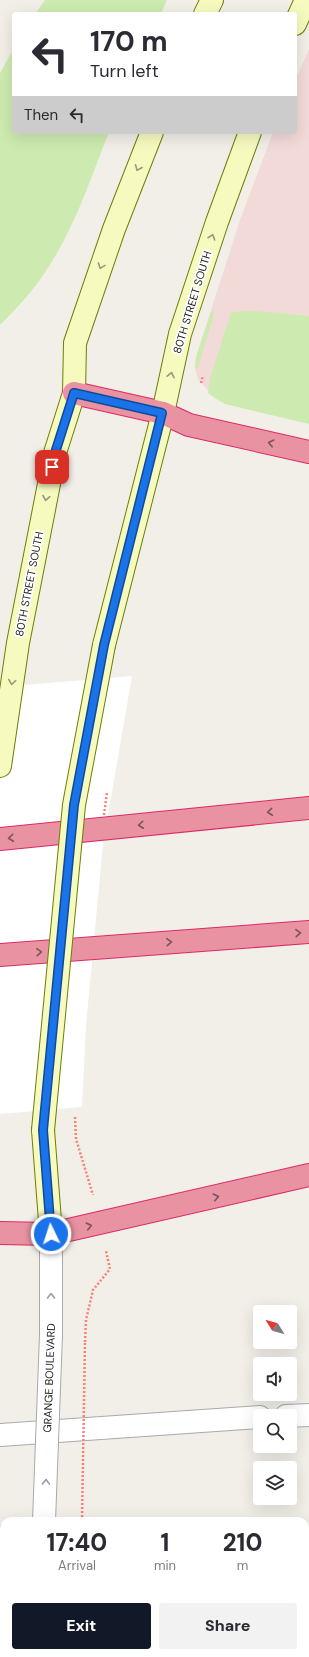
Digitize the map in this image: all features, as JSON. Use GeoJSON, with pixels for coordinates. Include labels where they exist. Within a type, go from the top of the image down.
{"type":"FeatureCollection","features":[{"type":"Feature","properties":{"kind":"highway"},"geometry":{"type":"LineString","coordinates":[[74,393],[162,413],[189,424],[309,452]]}},
{"type":"Feature","properties":{"kind":"highway"},"geometry":{"type":"LineString","coordinates":[[0,839],[309,808]]}},
{"type":"Feature","properties":{"kind":"highway"},"geometry":{"type":"LineString","coordinates":[[0,955],[309,932]]}},
{"type":"Feature","properties":{"kind":"highway"},"geometry":{"type":"LineString","coordinates":[[0,1233],[51,1234],[309,1175]]}},
{"type":"Feature","properties":{"kind":"main road"},"geometry":{"type":"LineString","coordinates":[[206,12],[212,0]]}},
{"type":"Feature","properties":{"kind":"main road"},"geometry":{"type":"LineString","coordinates":[[297,20],[306,0]]}},
{"type":"Feature","properties":{"kind":"main road","name":"80TH STREET SOUTH"},"geometry":{"type":"LineString","coordinates":[[0,766],[18,643],[55,453],[74,393],[75,343],[112,236],[151,134]]}},
{"type":"Feature","properties":{"kind":"main road","name":"80TH STREET SOUTH"},"geometry":{"type":"LineString","coordinates":[[51,1234],[43,1130],[74,805],[104,645],[162,413],[180,334],[249,134]]}},
{"type":"Feature","properties":{"kind":"street","name":"GRANGE BOULEVARD"},"geometry":{"type":"LineString","coordinates":[[44,1517],[51,1335],[51,1234]]}},
{"type":"Feature","properties":{"kind":"street"},"geometry":{"type":"LineString","coordinates":[[297,1416],[309,1415]]}},
{"type":"Feature","properties":{"kind":"street"},"geometry":{"type":"LineString","coordinates":[[0,1435],[253,1418]]}},
{"type":"Feature","properties":{"kind":"path"},"geometry":{"type":"LineString","coordinates":[[103,819],[108,788]]}},
{"type":"Feature","properties":{"kind":"path"},"geometry":{"type":"LineString","coordinates":[[82,1517],[85,1342]]}},
{"type":"Feature","properties":{"kind":"shaded area"},"geometry":{"type":"Polygon","coordinates":[[[309,49],[309,363],[215,398],[198,379],[195,368],[196,357],[240,220],[272,134],[297,134],[297,76],[309,49]]]}},
{"type":"Feature","properties":{"kind":"green space"},"geometry":{"type":"Polygon","coordinates":[[[45,0],[167,0],[162,12],[36,12],[45,0]]]}},
{"type":"Feature","properties":{"kind":"green space"},"geometry":{"type":"Polygon","coordinates":[[[12,52],[12,134],[108,134],[75,217],[59,250],[33,290],[0,325],[0,73],[12,52]]]}},
{"type":"Feature","properties":{"kind":"green space"},"geometry":{"type":"Polygon","coordinates":[[[215,311],[198,367],[195,368],[196,357],[211,312],[215,311]]]}},
{"type":"Feature","properties":{"kind":"green space"},"geometry":{"type":"Polygon","coordinates":[[[247,311],[309,316],[309,424],[225,404],[208,393],[210,379],[231,312],[247,311]]]}},
{"type":"Feature","properties":{"kind":"pier"},"geometry":{"type":"Polygon","coordinates":[[[132,676],[103,844],[86,1026],[82,1107],[0,1114],[0,687],[132,676]]]}},
{"type":"Feature","properties":{"kind":"route"},"geometry":{"type":"LineString","coordinates":[[51,1234],[43,1130],[74,805],[104,645],[162,413],[74,393],[52,467]]}}]}
